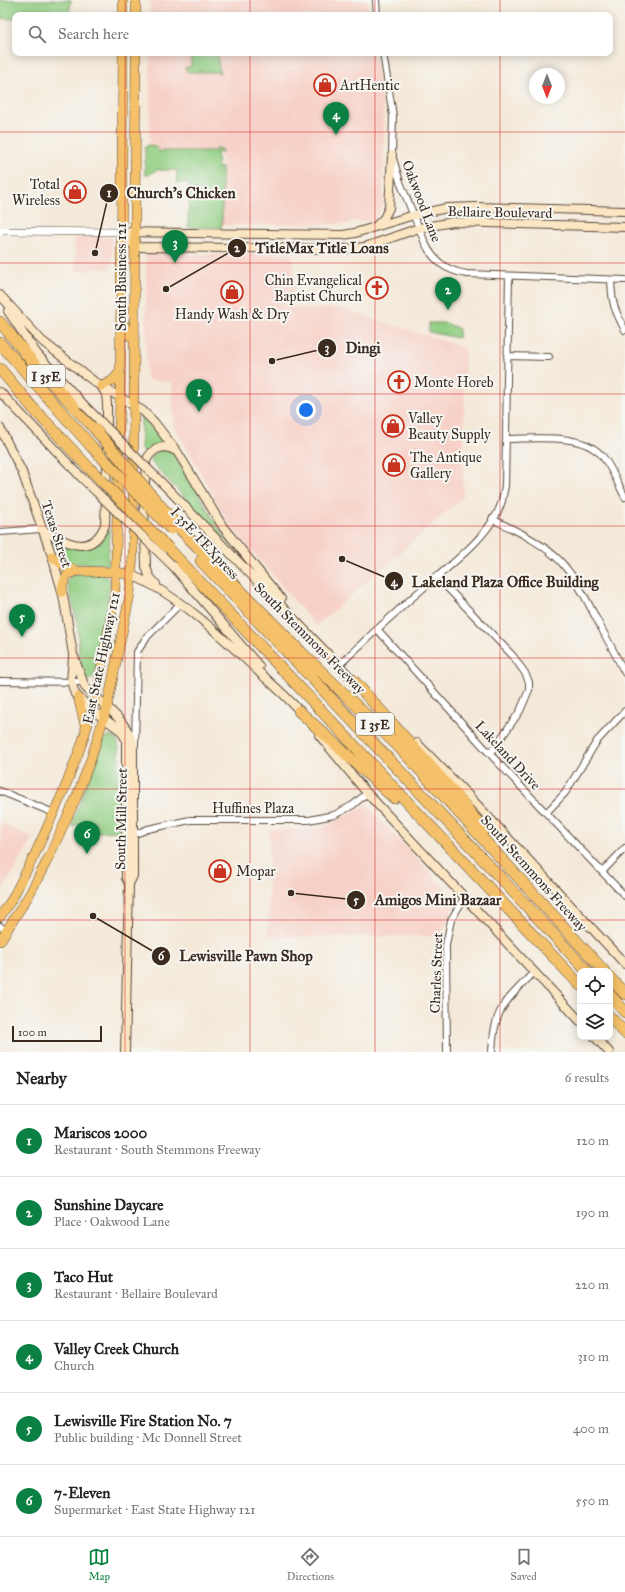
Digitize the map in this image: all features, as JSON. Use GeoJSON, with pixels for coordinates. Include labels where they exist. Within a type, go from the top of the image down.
{"type":"FeatureCollection","features":[{"type":"Feature","properties":{"kind":"highway","name":"South Stemmons Freeway"},"geometry":{"type":"LineString","coordinates":[[0,322],[36,366],[94,428],[176,529],[300,652],[398,746],[601,968]]}},
{"type":"Feature","properties":{"kind":"highway","name":"I 35E TEXpress"},"geometry":{"type":"LineString","coordinates":[[0,343],[92,447],[176,529],[584,968]]}},
{"type":"Feature","properties":{"kind":"highway","name":"I 35E"},"geometry":{"type":"LineString","coordinates":[[0,369],[32,407],[89,468],[167,547],[577,982]]}},
{"type":"Feature","properties":{"kind":"highway"},"geometry":{"type":"LineString","coordinates":[[300,652],[310,672],[399,770]]}},
{"type":"Feature","properties":{"kind":"highway"},"geometry":{"type":"LineString","coordinates":[[353,680],[450,788],[562,925]]}},
{"type":"Feature","properties":{"kind":"highway"},"geometry":{"type":"LineString","coordinates":[[300,711],[466,864]]}},
{"type":"Feature","properties":{"kind":"highway"},"geometry":{"type":"LineString","coordinates":[[613,981],[625,994]]}},
{"type":"Feature","properties":{"kind":"highway"},"geometry":{"type":"LineString","coordinates":[[613,998],[625,1012]]}},
{"type":"Feature","properties":{"kind":"highway"},"geometry":{"type":"LineString","coordinates":[[613,1020],[624,1033]]}},
{"type":"Feature","properties":{"kind":"main road"},"geometry":{"type":"LineString","coordinates":[[123,0],[123,12]]}},
{"type":"Feature","properties":{"kind":"main road"},"geometry":{"type":"LineString","coordinates":[[136,0],[136,12]]}},
{"type":"Feature","properties":{"kind":"main road","name":"South Business 121"},"geometry":{"type":"LineString","coordinates":[[120,396],[123,56]]}},
{"type":"Feature","properties":{"kind":"main road","name":"South Business 121"},"geometry":{"type":"LineString","coordinates":[[134,405],[136,56]]}},
{"type":"Feature","properties":{"kind":"main road"},"geometry":{"type":"LineString","coordinates":[[374,228],[384,218],[389,208],[392,155]]}},
{"type":"Feature","properties":{"kind":"main road","name":"Bellaire Boulevard"},"geometry":{"type":"LineString","coordinates":[[121,232],[343,235],[374,228],[437,209],[455,207],[625,211]]}},
{"type":"Feature","properties":{"kind":"main road","name":"Bellaire Boulevard"},"geometry":{"type":"LineString","coordinates":[[135,247],[342,249],[365,247],[419,228],[444,223],[461,222],[625,227]]}},
{"type":"Feature","properties":{"kind":"main road"},"geometry":{"type":"LineString","coordinates":[[121,232],[135,247]]}},
{"type":"Feature","properties":{"kind":"main road"},"geometry":{"type":"LineString","coordinates":[[296,249],[297,234]]}},
{"type":"Feature","properties":{"kind":"main road","name":"South Stemmons Freeway"},"geometry":{"type":"LineString","coordinates":[[0,295],[42,341],[101,386],[143,411],[154,422],[196,479],[223,527],[305,630]]}},
{"type":"Feature","properties":{"kind":"main road","name":"South Stemmons Freeway"},"geometry":{"type":"LineString","coordinates":[[0,298],[37,354],[83,404],[171,492],[339,666],[468,795],[625,964]]}},
{"type":"Feature","properties":{"kind":"main road"},"geometry":{"type":"LineString","coordinates":[[120,309],[128,335],[134,338]]}},
{"type":"Feature","properties":{"kind":"main road"},"geometry":{"type":"LineString","coordinates":[[41,529],[63,540],[79,545],[92,543],[101,533],[105,525],[107,404],[106,394],[101,386],[115,379],[120,370]]}},
{"type":"Feature","properties":{"kind":"main road"},"geometry":{"type":"LineString","coordinates":[[0,392],[82,478],[173,566],[280,691]]}},
{"type":"Feature","properties":{"kind":"main road","name":"East State Highway 121"},"geometry":{"type":"LineString","coordinates":[[0,917],[27,871],[54,813],[72,769],[96,698],[115,594],[120,396]]}},
{"type":"Feature","properties":{"kind":"main road","name":"East State Highway 121"},"geometry":{"type":"LineString","coordinates":[[0,941],[3,929],[29,895],[62,831],[77,796],[107,707],[130,594],[133,554],[134,405]]}},
{"type":"Feature","properties":{"kind":"main road","name":"Texas Street"},"geometry":{"type":"LineString","coordinates":[[0,428],[22,472],[32,497],[41,529],[52,556],[69,622],[73,654],[82,682],[96,698]]}},
{"type":"Feature","properties":{"kind":"main road"},"geometry":{"type":"LineString","coordinates":[[162,591],[148,576],[146,566],[144,505],[146,461],[152,451],[161,447],[170,447],[178,453]]}},
{"type":"Feature","properties":{"kind":"main road"},"geometry":{"type":"LineString","coordinates":[[52,556],[63,565],[77,571],[116,572],[131,575],[149,583],[180,604],[222,637],[300,711],[367,793],[577,1018]]}},
{"type":"Feature","properties":{"kind":"main road"},"geometry":{"type":"LineString","coordinates":[[62,592],[63,584],[67,575],[77,571]]}},
{"type":"Feature","properties":{"kind":"main road","name":"Texas Street"},"geometry":{"type":"LineString","coordinates":[[73,654],[71,681],[75,694],[92,710]]}},
{"type":"Feature","properties":{"kind":"main road"},"geometry":{"type":"LineString","coordinates":[[78,697],[86,729]]}},
{"type":"Feature","properties":{"kind":"main road","name":"South Mill Street"},"geometry":{"type":"LineString","coordinates":[[96,698],[126,727],[133,742],[130,753],[129,836],[126,878],[129,884],[125,1052]]}},
{"type":"Feature","properties":{"kind":"main road","name":"South Mill Street"},"geometry":{"type":"LineString","coordinates":[[92,710],[103,719],[117,727],[123,733],[130,753]]}},
{"type":"Feature","properties":{"kind":"main road"},"geometry":{"type":"LineString","coordinates":[[598,1040],[610,1052]]}},
{"type":"Feature","properties":{"kind":"street"},"geometry":{"type":"LineString","coordinates":[[376,0],[377,12]]}},
{"type":"Feature","properties":{"kind":"street","name":"Oakwood Lane"},"geometry":{"type":"LineString","coordinates":[[383,56],[393,116],[392,155],[400,182],[419,228],[430,253],[437,261],[450,270],[467,274],[625,280]]}},
{"type":"Feature","properties":{"kind":"street","name":"Bellaire Boulevard"},"geometry":{"type":"LineString","coordinates":[[0,231],[121,232]]}},
{"type":"Feature","properties":{"kind":"street"},"geometry":{"type":"LineString","coordinates":[[339,666],[377,629],[481,536],[502,502],[505,486],[509,276]]}},
{"type":"Feature","properties":{"kind":"street"},"geometry":{"type":"LineString","coordinates":[[611,280],[612,302],[625,330]]}},
{"type":"Feature","properties":{"kind":"street"},"geometry":{"type":"LineString","coordinates":[[507,356],[549,357]]}},
{"type":"Feature","properties":{"kind":"street"},"geometry":{"type":"LineString","coordinates":[[506,439],[561,439],[573,440],[586,444],[603,456],[625,497]]}},
{"type":"Feature","properties":{"kind":"street"},"geometry":{"type":"LineString","coordinates":[[492,519],[526,535],[537,542],[556,557],[566,568],[581,590],[625,673]]}},
{"type":"Feature","properties":{"kind":"street"},"geometry":{"type":"LineString","coordinates":[[0,532],[41,529]]}},
{"type":"Feature","properties":{"kind":"street"},"geometry":{"type":"LineString","coordinates":[[436,576],[513,656],[526,673],[529,682],[529,690],[520,711],[490,754]]}},
{"type":"Feature","properties":{"kind":"street","name":"South Mill Street"},"geometry":{"type":"LineString","coordinates":[[130,753],[137,652],[146,638],[180,604]]}},
{"type":"Feature","properties":{"kind":"street","name":"Lakeland Drive"},"geometry":{"type":"LineString","coordinates":[[377,629],[490,754],[625,896]]}},
{"type":"Feature","properties":{"kind":"street"},"geometry":{"type":"LineString","coordinates":[[0,681],[82,682]]}},
{"type":"Feature","properties":{"kind":"street"},"geometry":{"type":"LineString","coordinates":[[546,813],[565,793],[597,741],[625,711]]}},
{"type":"Feature","properties":{"kind":"street"},"geometry":{"type":"LineString","coordinates":[[0,791],[54,813]]}},
{"type":"Feature","properties":{"kind":"street","name":"Huffines Plaza"},"geometry":{"type":"LineString","coordinates":[[129,836],[148,829],[190,820],[309,820],[334,815],[353,805],[367,793]]}},
{"type":"Feature","properties":{"kind":"street"},"geometry":{"type":"LineString","coordinates":[[602,872],[625,848]]}},
{"type":"Feature","properties":{"kind":"street","name":"Charles Street"},"geometry":{"type":"LineString","coordinates":[[447,1052],[446,945],[450,920],[464,898]]}},
{"type":"Feature","properties":{"kind":"street"},"geometry":{"type":"LineString","coordinates":[[492,1052],[494,1026],[498,1013],[504,1004],[534,972]]}},
{"type":"Feature","properties":{"kind":"shaded area"},"geometry":{"type":"Polygon","coordinates":[[[150,0],[367,0],[368,12],[150,12],[150,0]]]}},
{"type":"Feature","properties":{"kind":"shaded area"},"geometry":{"type":"Polygon","coordinates":[[[150,56],[374,56],[383,108],[384,136],[383,205],[374,221],[350,221],[350,224],[222,225],[221,151],[150,151],[150,56]]]}},
{"type":"Feature","properties":{"kind":"shaded area"},"geometry":{"type":"Polygon","coordinates":[[[75,237],[112,237],[112,268],[75,271],[75,237]]]}},
{"type":"Feature","properties":{"kind":"shaded area"},"geometry":{"type":"Polygon","coordinates":[[[146,253],[293,255],[294,308],[343,309],[465,348],[463,497],[316,626],[228,523],[175,426],[172,382],[146,380],[146,253]]]}},
{"type":"Feature","properties":{"kind":"shaded area"},"geometry":{"type":"Polygon","coordinates":[[[367,806],[457,901],[451,911],[441,936],[268,937],[269,830],[311,829],[324,826],[367,806]]]}},
{"type":"Feature","properties":{"kind":"shaded area"},"geometry":{"type":"Polygon","coordinates":[[[0,823],[33,837],[0,895],[0,823]]]}},
{"type":"Feature","properties":{"kind":"green space"},"geometry":{"type":"Polygon","coordinates":[[[0,0],[71,0],[69,12],[12,12],[12,19],[0,18],[0,0]]]}},
{"type":"Feature","properties":{"kind":"green space"},"geometry":{"type":"Polygon","coordinates":[[[191,56],[218,56],[219,71],[222,72],[188,72],[185,67],[191,67],[191,56]]]}},
{"type":"Feature","properties":{"kind":"green space"},"geometry":{"type":"Polygon","coordinates":[[[149,145],[156,146],[158,151],[216,151],[216,147],[222,150],[222,152],[217,153],[218,168],[222,168],[221,228],[188,227],[189,183],[177,183],[177,170],[156,170],[149,175],[145,175],[145,147],[149,145]]]}},
{"type":"Feature","properties":{"kind":"green space"},"geometry":{"type":"Polygon","coordinates":[[[429,323],[446,323],[459,329],[458,338],[429,332],[429,323]]]}},
{"type":"Feature","properties":{"kind":"green space"},"geometry":{"type":"Polygon","coordinates":[[[141,416],[157,432],[163,442],[150,447],[146,452],[141,450],[141,416]]]}},
{"type":"Feature","properties":{"kind":"green space"},"geometry":{"type":"Polygon","coordinates":[[[160,450],[170,450],[231,545],[151,462],[153,455],[160,450]]]}},
{"type":"Feature","properties":{"kind":"green space"},"geometry":{"type":"Polygon","coordinates":[[[108,530],[110,530],[108,565],[70,563],[59,557],[51,537],[87,548],[100,543],[108,530]]]}},
{"type":"Feature","properties":{"kind":"green space"},"geometry":{"type":"Polygon","coordinates":[[[72,574],[98,574],[107,577],[110,581],[107,608],[94,677],[89,680],[85,678],[79,663],[78,627],[67,581],[72,574]]]}},
{"type":"Feature","properties":{"kind":"green space"},"geometry":{"type":"Polygon","coordinates":[[[110,735],[117,739],[119,748],[119,828],[117,831],[98,832],[96,830],[95,822],[76,825],[73,828],[73,820],[104,738],[107,739],[110,735]]]}},
{"type":"Feature","properties":{"kind":"place","name":"ArtHentic"},"geometry":{"type":"Point","coordinates":[325,85]}},
{"type":"Feature","properties":{"kind":"place","name":"Valley Creek Church"},"geometry":{"type":"Point","coordinates":[336,135]}},
{"type":"Feature","properties":{"kind":"place","name":"Total Wireless"},"geometry":{"type":"Point","coordinates":[75,192]}},
{"type":"Feature","properties":{"kind":"place","name":"Church's Chicken"},"geometry":{"type":"Point","coordinates":[95,253]}},
{"type":"Feature","properties":{"kind":"place","name":"Taco Hut"},"geometry":{"type":"Point","coordinates":[175,263]}},
{"type":"Feature","properties":{"kind":"place","name":"Chin Evangelical Baptist Church"},"geometry":{"type":"Point","coordinates":[377,288]}},
{"type":"Feature","properties":{"kind":"place","name":"TitleMax Title Loans"},"geometry":{"type":"Point","coordinates":[166,289]}},
{"type":"Feature","properties":{"kind":"place","name":"Handy Wash & Dry"},"geometry":{"type":"Point","coordinates":[232,292]}},
{"type":"Feature","properties":{"kind":"place","name":"Sunshine Daycare"},"geometry":{"type":"Point","coordinates":[448,310]}},
{"type":"Feature","properties":{"kind":"place","name":"Dingi"},"geometry":{"type":"Point","coordinates":[272,361]}},
{"type":"Feature","properties":{"kind":"place","name":"Monte Horeb"},"geometry":{"type":"Point","coordinates":[399,382]}},
{"type":"Feature","properties":{"kind":"place","name":"Mariscos 2000"},"geometry":{"type":"Point","coordinates":[199,412]}},
{"type":"Feature","properties":{"kind":"place","name":"Valley Beauty Supply"},"geometry":{"type":"Point","coordinates":[393,426]}},
{"type":"Feature","properties":{"kind":"place","name":"The Antique Gallery"},"geometry":{"type":"Point","coordinates":[394,465]}},
{"type":"Feature","properties":{"kind":"place","name":"Lakeland Plaza Office Building"},"geometry":{"type":"Point","coordinates":[342,559]}},
{"type":"Feature","properties":{"kind":"place","name":"Lewisville Fire Station No. 7"},"geometry":{"type":"Point","coordinates":[22,637]}},
{"type":"Feature","properties":{"kind":"place","name":"7-Eleven"},"geometry":{"type":"Point","coordinates":[87,854]}},
{"type":"Feature","properties":{"kind":"place","name":"Mopar"},"geometry":{"type":"Point","coordinates":[220,871]}},
{"type":"Feature","properties":{"kind":"place","name":"Amigos Mini Bazaar"},"geometry":{"type":"Point","coordinates":[291,893]}},
{"type":"Feature","properties":{"kind":"place","name":"Lewisville Pawn Shop"},"geometry":{"type":"Point","coordinates":[93,916]}}]}
